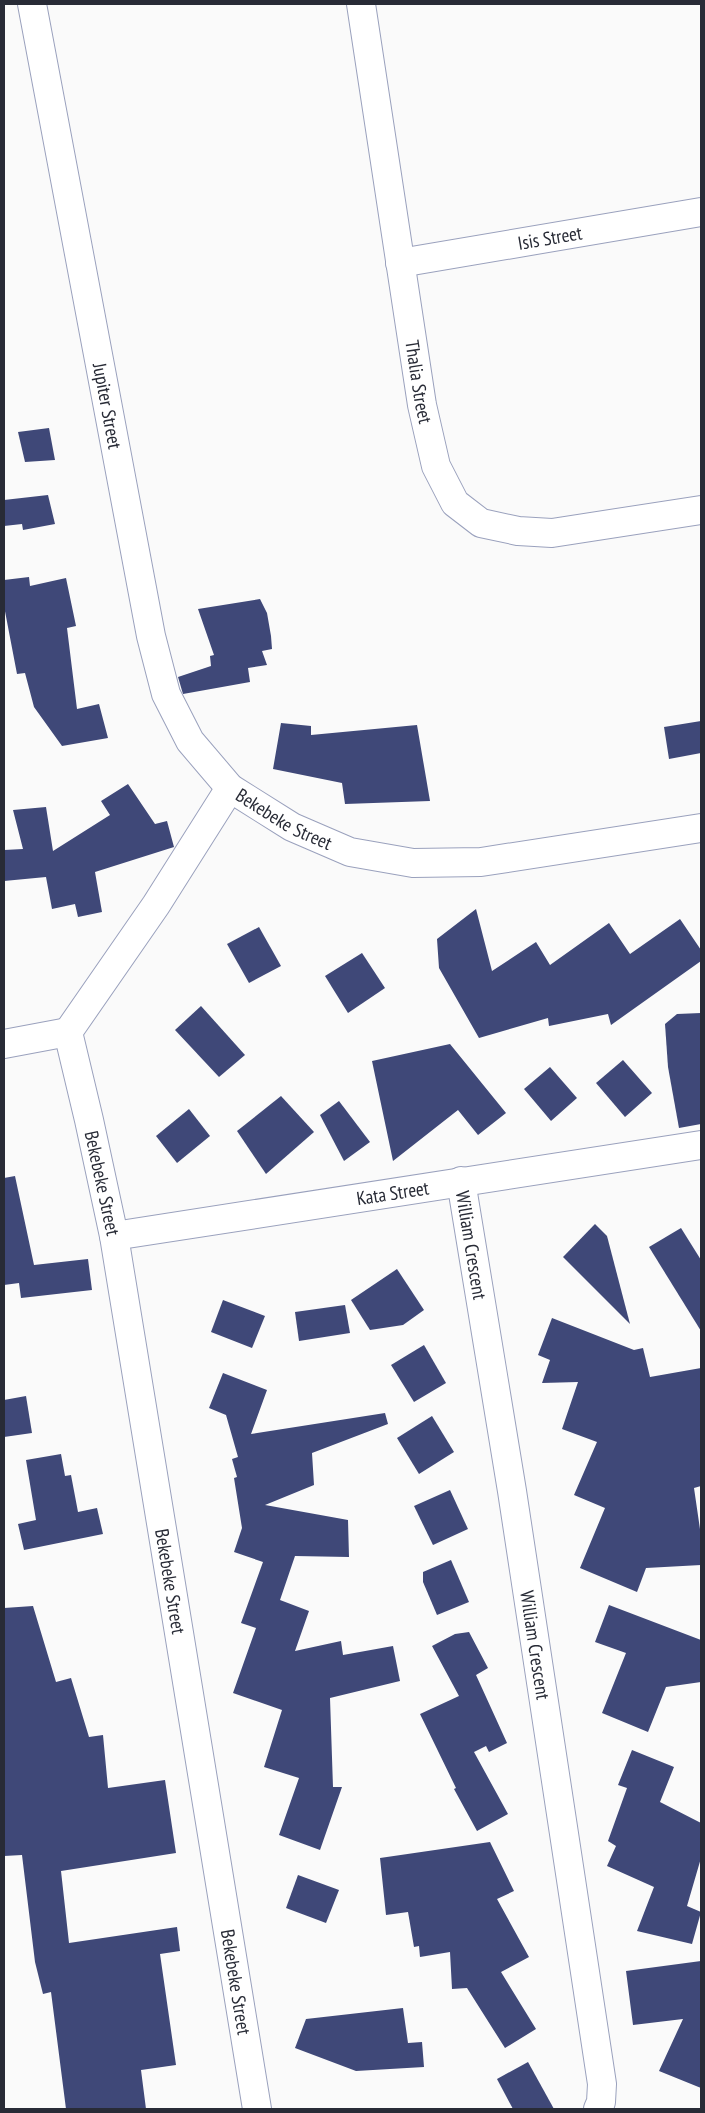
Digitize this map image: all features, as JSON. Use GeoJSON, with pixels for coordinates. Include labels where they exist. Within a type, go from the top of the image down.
{"type":"FeatureCollection","features":[{"type":"Feature","properties":{"kind":"street","name":"Jupiter Street"},"geometry":{"type":"LineString","coordinates":[[32,4],[151,636],[166,694],[190,741],[230,788]]}},
{"type":"Feature","properties":{"kind":"street","name":"Thalia Street"},"geometry":{"type":"LineString","coordinates":[[361,4],[422,405],[436,466],[455,503],[481,523],[518,532],[552,533],[701,510]]}},
{"type":"Feature","properties":{"kind":"street","name":"Isis Street"},"geometry":{"type":"LineString","coordinates":[[400,263],[701,212]]}},
{"type":"Feature","properties":{"kind":"street","name":"Bekebeke Street"},"geometry":{"type":"LineString","coordinates":[[257,2109],[114,1236],[68,1032],[156,905],[230,788],[292,827],[350,852],[413,863],[481,862],[701,828]]}},
{"type":"Feature","properties":{"kind":"street"},"geometry":{"type":"LineString","coordinates":[[4,1044],[68,1032]]}},
{"type":"Feature","properties":{"kind":"street","name":"Kata Street"},"geometry":{"type":"LineString","coordinates":[[114,1236],[701,1145]]}},
{"type":"Feature","properties":{"kind":"street","name":"William Crescent"},"geometry":{"type":"LineString","coordinates":[[461,1181],[512,1491],[602,2084],[601,2102],[598,2109]]}},
{"type":"Feature","properties":{"kind":"building"},"geometry":{"type":"Polygon","coordinates":[[[49,428],[55,460],[25,462],[18,432],[49,428]]]}},
{"type":"Feature","properties":{"kind":"building"},"geometry":{"type":"Polygon","coordinates":[[[48,495],[55,524],[23,530],[22,524],[4,526],[4,500],[48,495]]]}},
{"type":"Feature","properties":{"kind":"building"},"geometry":{"type":"Polygon","coordinates":[[[29,577],[30,586],[66,578],[76,626],[67,628],[77,709],[99,704],[108,738],[62,746],[34,707],[25,673],[17,674],[4,606],[4,580],[29,577]]]}},
{"type":"Feature","properties":{"kind":"building"},"geometry":{"type":"Polygon","coordinates":[[[260,599],[267,613],[271,636],[272,649],[262,651],[267,665],[248,668],[250,682],[183,694],[178,677],[211,666],[210,656],[214,655],[198,609],[260,599]]]}},
{"type":"Feature","properties":{"kind":"building"},"geometry":{"type":"Polygon","coordinates":[[[701,721],[701,753],[669,759],[664,727],[701,721]]]}},
{"type":"Feature","properties":{"kind":"building"},"geometry":{"type":"Polygon","coordinates":[[[281,723],[311,726],[311,735],[417,725],[430,801],[345,804],[342,783],[273,769],[281,723]]]}},
{"type":"Feature","properties":{"kind":"building"},"geometry":{"type":"Polygon","coordinates":[[[128,784],[155,824],[167,821],[174,847],[95,872],[102,912],[78,917],[75,904],[52,909],[46,877],[4,881],[4,850],[23,849],[13,810],[46,807],[53,851],[110,815],[101,801],[128,784]]]}},
{"type":"Feature","properties":{"kind":"building"},"geometry":{"type":"Polygon","coordinates":[[[476,909],[492,971],[536,942],[550,965],[609,923],[630,954],[680,919],[701,950],[701,961],[611,1025],[608,1014],[549,1026],[548,1018],[479,1038],[439,968],[437,939],[476,909]]]}},
{"type":"Feature","properties":{"kind":"building"},"geometry":{"type":"Polygon","coordinates":[[[259,927],[281,966],[249,983],[227,944],[259,927]]]}},
{"type":"Feature","properties":{"kind":"building"},"geometry":{"type":"Polygon","coordinates":[[[362,953],[385,988],[348,1013],[325,976],[362,953]]]}},
{"type":"Feature","properties":{"kind":"building"},"geometry":{"type":"Polygon","coordinates":[[[201,1006],[245,1055],[219,1077],[175,1030],[201,1006]]]}},
{"type":"Feature","properties":{"kind":"building"},"geometry":{"type":"Polygon","coordinates":[[[701,1013],[701,1124],[679,1128],[668,1067],[665,1024],[677,1014],[701,1013]]]}},
{"type":"Feature","properties":{"kind":"building"},"geometry":{"type":"Polygon","coordinates":[[[450,1044],[506,1113],[478,1135],[458,1110],[393,1161],[372,1061],[450,1044]]]}},
{"type":"Feature","properties":{"kind":"building"},"geometry":{"type":"Polygon","coordinates":[[[623,1060],[652,1093],[625,1117],[596,1083],[623,1060]]]}},
{"type":"Feature","properties":{"kind":"building"},"geometry":{"type":"Polygon","coordinates":[[[550,1067],[577,1098],[551,1121],[524,1089],[550,1067]]]}},
{"type":"Feature","properties":{"kind":"building"},"geometry":{"type":"Polygon","coordinates":[[[281,1096],[314,1132],[266,1174],[237,1131],[281,1096]]]}},
{"type":"Feature","properties":{"kind":"building"},"geometry":{"type":"Polygon","coordinates":[[[339,1101],[370,1142],[344,1161],[320,1115],[339,1101]]]}},
{"type":"Feature","properties":{"kind":"building"},"geometry":{"type":"Polygon","coordinates":[[[189,1109],[210,1136],[177,1163],[156,1136],[189,1109]]]}},
{"type":"Feature","properties":{"kind":"building"},"geometry":{"type":"Polygon","coordinates":[[[15,1176],[34,1265],[88,1259],[92,1290],[21,1298],[19,1283],[4,1285],[4,1178],[15,1176]]]}},
{"type":"Feature","properties":{"kind":"building"},"geometry":{"type":"Polygon","coordinates":[[[595,1224],[607,1236],[630,1324],[563,1257],[595,1224]]]}},
{"type":"Feature","properties":{"kind":"building"},"geometry":{"type":"Polygon","coordinates":[[[681,1228],[701,1260],[701,1331],[649,1247],[681,1228]]]}},
{"type":"Feature","properties":{"kind":"building"},"geometry":{"type":"Polygon","coordinates":[[[397,1269],[424,1310],[403,1325],[370,1330],[351,1300],[397,1269]]]}},
{"type":"Feature","properties":{"kind":"building"},"geometry":{"type":"Polygon","coordinates":[[[223,1300],[265,1316],[252,1348],[211,1332],[223,1300]]]}},
{"type":"Feature","properties":{"kind":"building"},"geometry":{"type":"Polygon","coordinates":[[[345,1305],[350,1333],[299,1341],[295,1312],[345,1305]]]}},
{"type":"Feature","properties":{"kind":"building"},"geometry":{"type":"Polygon","coordinates":[[[552,1318],[634,1350],[643,1348],[650,1377],[701,1368],[701,1486],[694,1488],[701,1536],[701,1565],[646,1568],[637,1592],[580,1568],[605,1508],[574,1495],[597,1442],[562,1429],[578,1382],[542,1383],[550,1360],[538,1355],[552,1318]]]}},
{"type":"Feature","properties":{"kind":"building"},"geometry":{"type":"Polygon","coordinates":[[[424,1345],[446,1383],[414,1402],[391,1365],[424,1345]]]}},
{"type":"Feature","properties":{"kind":"building"},"geometry":{"type":"Polygon","coordinates":[[[223,1373],[267,1390],[251,1434],[385,1413],[388,1424],[312,1453],[314,1485],[265,1505],[348,1520],[349,1557],[295,1556],[280,1600],[309,1611],[295,1651],[341,1641],[343,1655],[393,1646],[400,1681],[330,1698],[333,1787],[342,1787],[320,1850],[279,1835],[299,1778],[264,1767],[282,1710],[233,1693],[256,1628],[241,1623],[263,1562],[234,1552],[242,1528],[234,1478],[237,1477],[232,1459],[238,1457],[226,1415],[209,1408],[223,1373]]]}},
{"type":"Feature","properties":{"kind":"building"},"geometry":{"type":"Polygon","coordinates":[[[26,1396],[32,1433],[4,1437],[4,1400],[26,1396]]]}},
{"type":"Feature","properties":{"kind":"building"},"geometry":{"type":"Polygon","coordinates":[[[432,1416],[454,1452],[419,1474],[397,1438],[432,1416]]]}},
{"type":"Feature","properties":{"kind":"building"},"geometry":{"type":"Polygon","coordinates":[[[61,1454],[65,1476],[71,1475],[78,1512],[97,1508],[103,1534],[24,1550],[18,1524],[36,1520],[26,1460],[61,1454]]]}},
{"type":"Feature","properties":{"kind":"building"},"geometry":{"type":"Polygon","coordinates":[[[450,1490],[468,1529],[433,1545],[414,1506],[450,1490]]]}},
{"type":"Feature","properties":{"kind":"building"},"geometry":{"type":"Polygon","coordinates":[[[451,1560],[469,1602],[437,1615],[423,1582],[423,1572],[451,1560]]]}},
{"type":"Feature","properties":{"kind":"building"},"geometry":{"type":"Polygon","coordinates":[[[609,1605],[701,1640],[701,1682],[666,1687],[648,1732],[602,1713],[626,1653],[595,1642],[609,1605]]]}},
{"type":"Feature","properties":{"kind":"building"},"geometry":{"type":"Polygon","coordinates":[[[33,1606],[56,1682],[71,1678],[89,1737],[103,1735],[108,1788],[165,1780],[176,1853],[61,1871],[69,1943],[177,1927],[180,1951],[160,1954],[176,2065],[141,2070],[146,2109],[66,2109],[51,1992],[43,1994],[35,1962],[22,1855],[4,1856],[4,1608],[33,1606]]]}},
{"type":"Feature","properties":{"kind":"building"},"geometry":{"type":"Polygon","coordinates":[[[469,1632],[488,1668],[476,1675],[507,1743],[489,1752],[486,1746],[474,1752],[508,1814],[477,1831],[454,1789],[456,1788],[420,1714],[459,1696],[432,1646],[455,1634],[469,1632]]]}},
{"type":"Feature","properties":{"kind":"building"},"geometry":{"type":"Polygon","coordinates":[[[632,1750],[674,1767],[660,1802],[701,1823],[701,1858],[687,1906],[701,1912],[692,1944],[637,1931],[654,1887],[607,1866],[616,1846],[608,1841],[627,1788],[618,1785],[632,1750]]]}},
{"type":"Feature","properties":{"kind":"building"},"geometry":{"type":"Polygon","coordinates":[[[490,1842],[514,1891],[497,1899],[529,1957],[501,1972],[536,2029],[505,2048],[467,1988],[452,1989],[450,1952],[420,1957],[419,1946],[414,1947],[408,1912],[386,1915],[380,1858],[490,1842]]]}},
{"type":"Feature","properties":{"kind":"building"},"geometry":{"type":"Polygon","coordinates":[[[298,1875],[339,1890],[326,1923],[286,1908],[298,1875]]]}},
{"type":"Feature","properties":{"kind":"building"},"geometry":{"type":"Polygon","coordinates":[[[701,1961],[701,2088],[659,2071],[683,2019],[633,2025],[626,1971],[701,1961]]]}},
{"type":"Feature","properties":{"kind":"building"},"geometry":{"type":"Polygon","coordinates":[[[403,2008],[408,2043],[422,2042],[424,2067],[356,2071],[295,2048],[306,2019],[403,2008]]]}},
{"type":"Feature","properties":{"kind":"building"},"geometry":{"type":"Polygon","coordinates":[[[528,2062],[554,2109],[513,2109],[497,2079],[528,2062]]]}}]}
